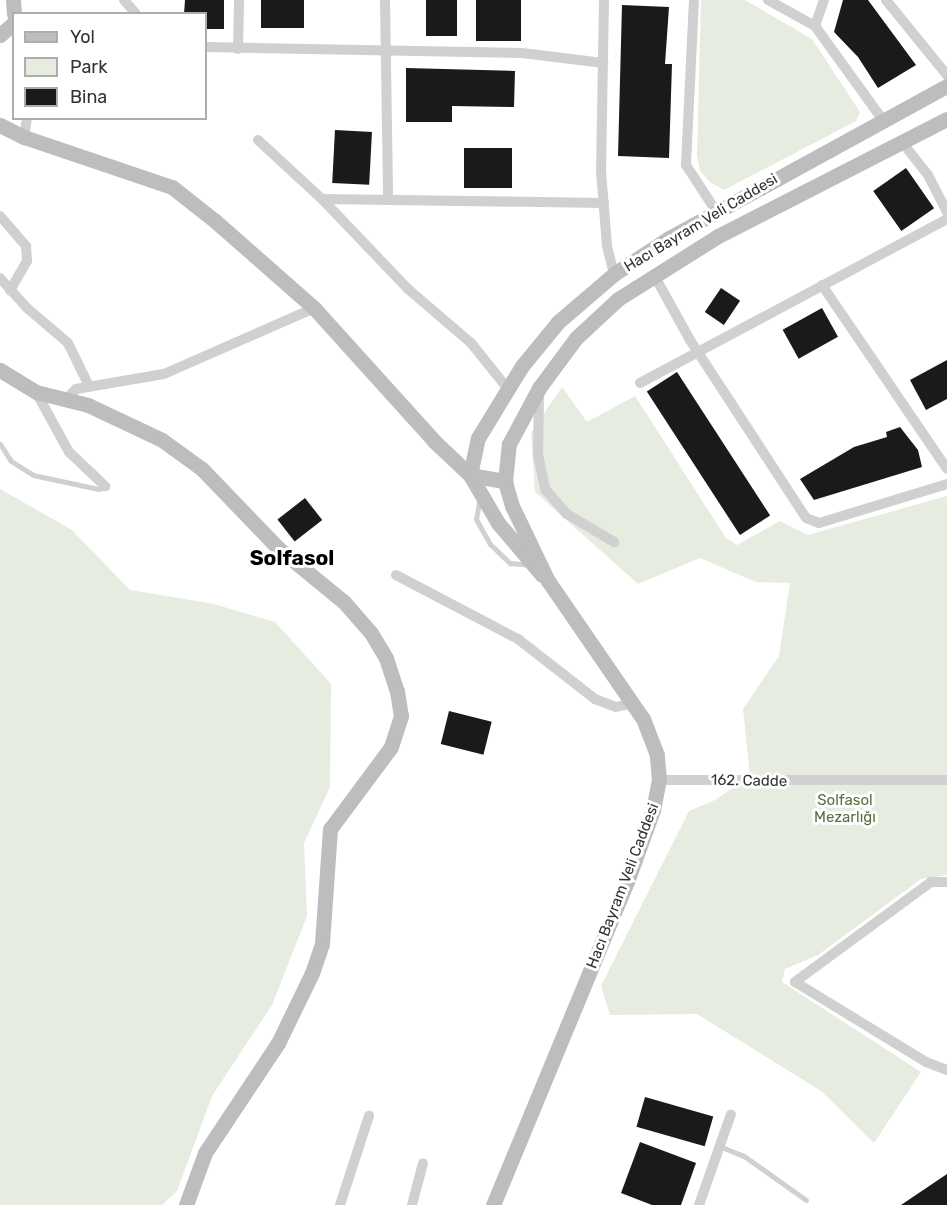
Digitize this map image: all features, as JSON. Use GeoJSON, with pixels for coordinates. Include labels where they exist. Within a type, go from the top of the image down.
{"type":"FeatureCollection","features":[{"type":"Feature","properties":{"kind":"main road"},"geometry":{"type":"LineString","coordinates":[[0,35],[12,25]]}},
{"type":"Feature","properties":{"kind":"main road","name":"Hacı Bayram Veli Caddesi"},"geometry":{"type":"LineString","coordinates":[[470,475],[478,438],[508,389],[558,322],[614,274],[716,212],[882,119],[947,86]]}},
{"type":"Feature","properties":{"kind":"main road"},"geometry":{"type":"LineString","coordinates":[[548,580],[512,506],[505,481],[508,444],[539,388],[576,338],[618,299],[718,236],[947,119]]}},
{"type":"Feature","properties":{"kind":"main road"},"geometry":{"type":"LineString","coordinates":[[0,125],[24,137],[172,187],[314,308],[434,441],[470,475],[480,496],[532,565],[548,580]]}},
{"type":"Feature","properties":{"kind":"main road"},"geometry":{"type":"LineString","coordinates":[[0,370],[36,392],[68,397],[162,440],[182,453],[215,481],[278,548],[344,602],[371,633],[386,658],[401,716],[391,747],[330,829],[322,944],[297,1010],[205,1152],[186,1205]]}},
{"type":"Feature","properties":{"kind":"main road"},"geometry":{"type":"LineString","coordinates":[[470,475],[505,481]]}},
{"type":"Feature","properties":{"kind":"main road","name":"Hacı Bayram Veli Caddesi"},"geometry":{"type":"LineString","coordinates":[[493,1205],[628,879],[653,810],[659,780],[652,738],[633,703],[548,580]]}},
{"type":"Feature","properties":{"kind":"street"},"geometry":{"type":"LineString","coordinates":[[124,0],[134,12]]}},
{"type":"Feature","properties":{"kind":"street"},"geometry":{"type":"LineString","coordinates":[[238,49],[239,0]]}},
{"type":"Feature","properties":{"kind":"street"},"geometry":{"type":"LineString","coordinates":[[385,0],[388,200]]}},
{"type":"Feature","properties":{"kind":"street"},"geometry":{"type":"LineString","coordinates":[[604,0],[604,203],[614,274]]}},
{"type":"Feature","properties":{"kind":"street"},"geometry":{"type":"LineString","coordinates":[[694,0],[686,165],[716,212]]}},
{"type":"Feature","properties":{"kind":"street"},"geometry":{"type":"LineString","coordinates":[[768,0],[814,26],[882,119]]}},
{"type":"Feature","properties":{"kind":"street"},"geometry":{"type":"LineString","coordinates":[[814,26],[824,0]]}},
{"type":"Feature","properties":{"kind":"street"},"geometry":{"type":"LineString","coordinates":[[886,0],[947,75]]}},
{"type":"Feature","properties":{"kind":"street"},"geometry":{"type":"LineString","coordinates":[[207,47],[522,53],[603,63]]}},
{"type":"Feature","properties":{"kind":"street"},"geometry":{"type":"LineString","coordinates":[[24,137],[27,120]]}},
{"type":"Feature","properties":{"kind":"street"},"geometry":{"type":"LineString","coordinates":[[258,140],[322,199],[408,289],[471,343],[508,389]]}},
{"type":"Feature","properties":{"kind":"street"},"geometry":{"type":"LineString","coordinates":[[902,142],[928,176],[947,212]]}},
{"type":"Feature","properties":{"kind":"street"},"geometry":{"type":"LineString","coordinates":[[322,199],[604,203]]}},
{"type":"Feature","properties":{"kind":"street"},"geometry":{"type":"LineString","coordinates":[[0,216],[26,246],[27,261],[10,290]]}},
{"type":"Feature","properties":{"kind":"street"},"geometry":{"type":"LineString","coordinates":[[640,383],[947,219]]}},
{"type":"Feature","properties":{"kind":"street"},"geometry":{"type":"LineString","coordinates":[[654,275],[698,353],[806,518],[819,522],[947,484]]}},
{"type":"Feature","properties":{"kind":"street"},"geometry":{"type":"LineString","coordinates":[[0,278],[68,343],[89,386]]}},
{"type":"Feature","properties":{"kind":"street"},"geometry":{"type":"LineString","coordinates":[[822,285],[947,470]]}},
{"type":"Feature","properties":{"kind":"street"},"geometry":{"type":"LineString","coordinates":[[68,397],[76,389],[164,374],[314,308]]}},
{"type":"Feature","properties":{"kind":"street"},"geometry":{"type":"LineString","coordinates":[[539,388],[538,455],[545,489],[567,514],[614,542]]}},
{"type":"Feature","properties":{"kind":"street"},"geometry":{"type":"LineString","coordinates":[[36,392],[69,452],[105,486]]}},
{"type":"Feature","properties":{"kind":"street"},"geometry":{"type":"LineString","coordinates":[[396,575],[518,639],[595,699],[616,707],[633,703]]}},
{"type":"Feature","properties":{"kind":"street","name":"162. Cadde"},"geometry":{"type":"LineString","coordinates":[[659,780],[947,780]]}},
{"type":"Feature","properties":{"kind":"street"},"geometry":{"type":"LineString","coordinates":[[947,882],[932,882],[795,982],[926,1062],[947,1070]]}},
{"type":"Feature","properties":{"kind":"street"},"geometry":{"type":"LineString","coordinates":[[699,1205],[731,1114]]}},
{"type":"Feature","properties":{"kind":"street"},"geometry":{"type":"LineString","coordinates":[[340,1205],[369,1116]]}},
{"type":"Feature","properties":{"kind":"street"},"geometry":{"type":"LineString","coordinates":[[412,1205],[423,1163]]}},
{"type":"Feature","properties":{"kind":"lane"},"geometry":{"type":"LineString","coordinates":[[0,444],[12,461],[33,475],[99,489],[105,486]]}},
{"type":"Feature","properties":{"kind":"lane"},"geometry":{"type":"LineString","coordinates":[[720,1146],[744,1156],[806,1200]]}},
{"type":"Feature","properties":{"kind":"green space"},"geometry":{"type":"Polygon","coordinates":[[[701,0],[745,0],[812,39],[860,112],[856,121],[724,190],[710,182],[700,171],[697,155],[701,0]]]}},
{"type":"Feature","properties":{"kind":"green space","name":"Solfasol Mezarlığı"},"geometry":{"type":"Polygon","coordinates":[[[562,387],[587,422],[635,396],[726,538],[737,545],[780,521],[808,535],[947,496],[947,875],[921,879],[818,955],[785,969],[782,982],[921,1072],[874,1143],[821,1091],[697,1014],[610,1015],[601,986],[689,811],[715,800],[750,776],[743,709],[779,656],[790,583],[756,582],[700,558],[638,584],[535,492],[531,433],[562,387]]]}},
{"type":"Feature","properties":{"kind":"green space"},"geometry":{"type":"Polygon","coordinates":[[[0,489],[72,530],[130,590],[214,604],[275,622],[331,684],[330,787],[304,843],[307,916],[272,1005],[212,1096],[177,1191],[162,1205],[0,1205],[0,489]]]}},
{"type":"Feature","properties":{"kind":"building"},"geometry":{"type":"Polygon","coordinates":[[[185,0],[224,0],[224,29],[207,29],[207,12],[184,12],[185,0]]]}},
{"type":"Feature","properties":{"kind":"building"},"geometry":{"type":"Polygon","coordinates":[[[261,0],[304,0],[304,28],[261,28],[261,0]]]}},
{"type":"Feature","properties":{"kind":"building"},"geometry":{"type":"Polygon","coordinates":[[[426,0],[457,0],[457,36],[426,36],[426,0]]]}},
{"type":"Feature","properties":{"kind":"building"},"geometry":{"type":"Polygon","coordinates":[[[476,0],[521,0],[521,41],[476,41],[476,0]]]}},
{"type":"Feature","properties":{"kind":"building"},"geometry":{"type":"Polygon","coordinates":[[[843,0],[868,0],[916,65],[878,88],[858,57],[834,32],[843,0]]]}},
{"type":"Feature","properties":{"kind":"building"},"geometry":{"type":"Polygon","coordinates":[[[622,5],[669,7],[665,64],[672,64],[669,158],[618,156],[622,5]]]}},
{"type":"Feature","properties":{"kind":"building"},"geometry":{"type":"Polygon","coordinates":[[[406,68],[515,71],[514,107],[452,106],[452,122],[406,122],[406,68]]]}},
{"type":"Feature","properties":{"kind":"building"},"geometry":{"type":"Polygon","coordinates":[[[335,130],[372,132],[369,185],[332,183],[335,130]]]}},
{"type":"Feature","properties":{"kind":"building"},"geometry":{"type":"Polygon","coordinates":[[[464,148],[512,148],[512,188],[464,188],[464,148]]]}},
{"type":"Feature","properties":{"kind":"building"},"geometry":{"type":"Polygon","coordinates":[[[906,168],[934,208],[901,231],[873,191],[906,168]]]}},
{"type":"Feature","properties":{"kind":"building"},"geometry":{"type":"Polygon","coordinates":[[[721,288],[740,301],[724,325],[705,312],[721,288]]]}},
{"type":"Feature","properties":{"kind":"building"},"geometry":{"type":"Polygon","coordinates":[[[822,308],[838,337],[799,359],[783,330],[822,308]]]}},
{"type":"Feature","properties":{"kind":"building"},"geometry":{"type":"Polygon","coordinates":[[[947,360],[947,399],[926,410],[910,380],[947,360]]]}},
{"type":"Feature","properties":{"kind":"building"},"geometry":{"type":"Polygon","coordinates":[[[677,372],[770,515],[740,535],[647,392],[677,372]]]}},
{"type":"Feature","properties":{"kind":"building"},"geometry":{"type":"Polygon","coordinates":[[[900,427],[918,450],[922,467],[814,500],[800,479],[854,447],[887,437],[886,432],[900,427]]]}},
{"type":"Feature","properties":{"kind":"building"},"geometry":{"type":"Polygon","coordinates":[[[305,498],[322,520],[295,542],[277,520],[305,498]]]}},
{"type":"Feature","properties":{"kind":"building"},"geometry":{"type":"Polygon","coordinates":[[[449,711],[492,722],[483,755],[441,744],[449,711]]]}},
{"type":"Feature","properties":{"kind":"building"},"geometry":{"type":"Polygon","coordinates":[[[645,1097],[713,1117],[705,1146],[636,1127],[645,1097]]]}},
{"type":"Feature","properties":{"kind":"building"},"geometry":{"type":"Polygon","coordinates":[[[640,1142],[696,1163],[681,1205],[652,1205],[621,1193],[640,1142]]]}},
{"type":"Feature","properties":{"kind":"building"},"geometry":{"type":"Polygon","coordinates":[[[947,1174],[947,1205],[901,1205],[947,1174]]]}},
{"type":"Feature","properties":{"kind":"district","name":"Solfasol"},"geometry":{"type":"Point","coordinates":[292,558]}}]}
